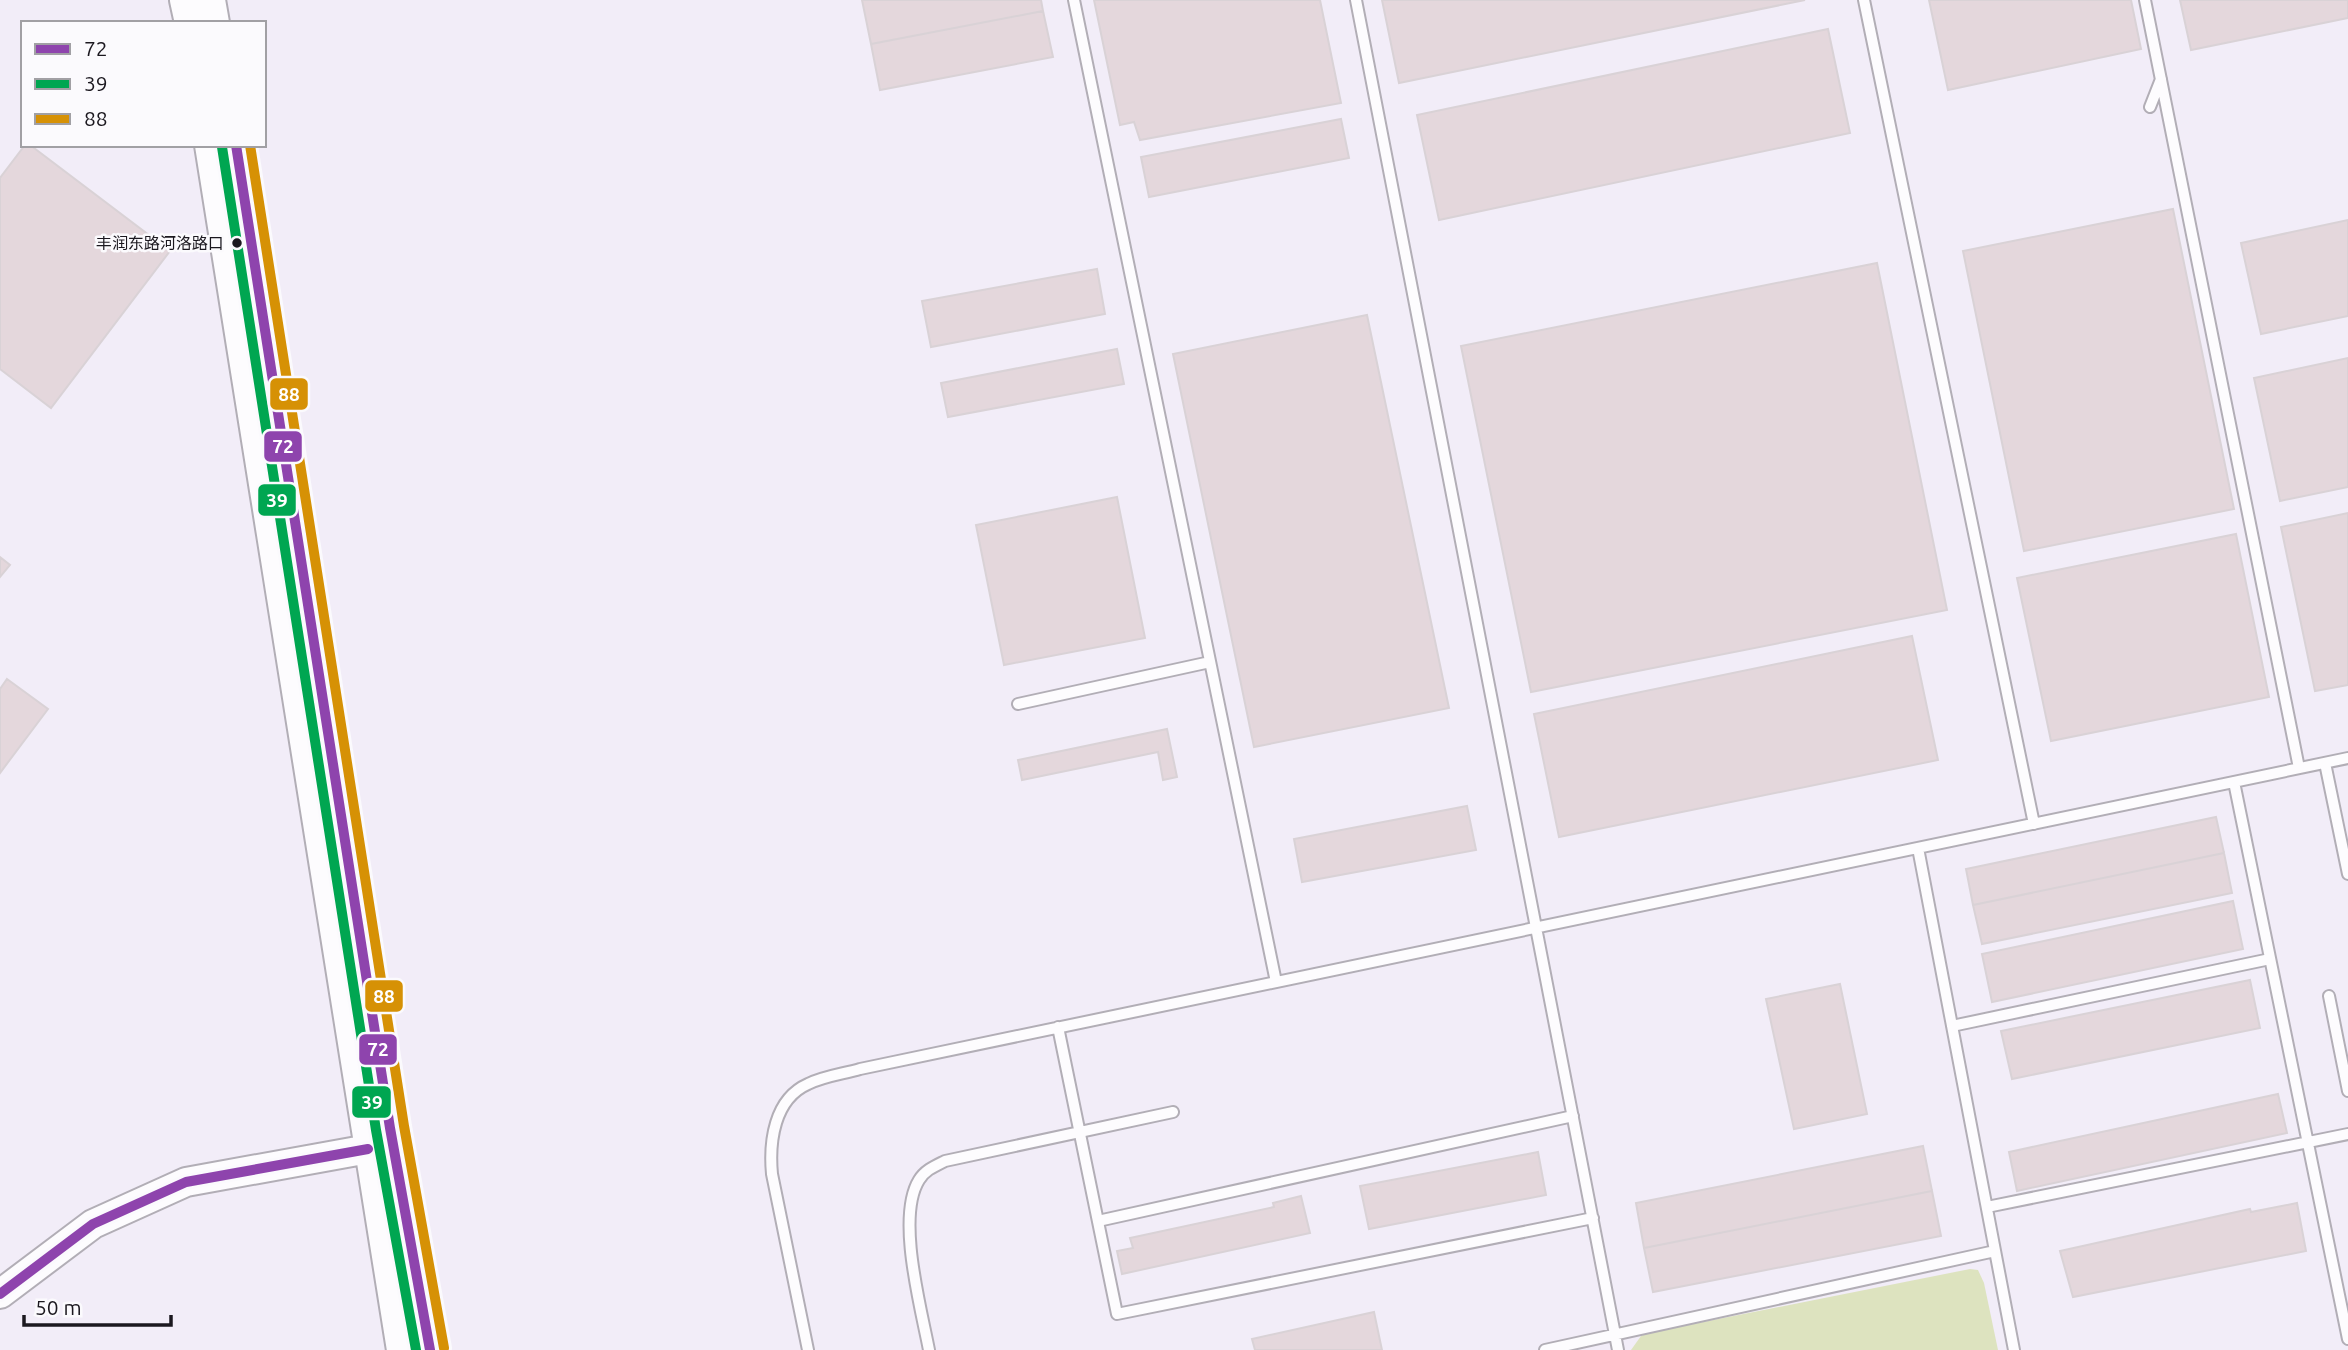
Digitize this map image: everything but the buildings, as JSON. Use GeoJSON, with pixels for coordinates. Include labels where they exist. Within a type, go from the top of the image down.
{"type":"FeatureCollection","features":[{"type":"Feature","properties":{"kind":"street"},"geometry":{"type":"LineString","coordinates":[[184,0],[189,21]]}},
{"type":"Feature","properties":{"kind":"street"},"geometry":{"type":"LineString","coordinates":[[211,0],[215,21]]}},
{"type":"Feature","properties":{"kind":"street"},"geometry":{"type":"LineString","coordinates":[[209,147],[379,1139],[430,1350]]}},
{"type":"Feature","properties":{"kind":"street"},"geometry":{"type":"LineString","coordinates":[[236,147],[379,1139],[401,1350]]}},
{"type":"Feature","properties":{"kind":"street"},"geometry":{"type":"LineString","coordinates":[[0,1279],[82,1215],[183,1168],[379,1139]]}},
{"type":"Feature","properties":{"kind":"street"},"geometry":{"type":"LineString","coordinates":[[0,1294],[93,1224],[186,1182],[379,1139]]}},
{"type":"Feature","properties":{"kind":"lane"},"geometry":{"type":"LineString","coordinates":[[1074,0],[1276,982]]}},
{"type":"Feature","properties":{"kind":"lane"},"geometry":{"type":"LineString","coordinates":[[1356,0],[1618,1350]]}},
{"type":"Feature","properties":{"kind":"lane"},"geometry":{"type":"LineString","coordinates":[[1864,0],[2034,824]]}},
{"type":"Feature","properties":{"kind":"lane"},"geometry":{"type":"LineString","coordinates":[[2145,0],[2299,768]]}},
{"type":"Feature","properties":{"kind":"lane"},"geometry":{"type":"LineString","coordinates":[[2150,107],[2161,79]]}},
{"type":"Feature","properties":{"kind":"lane"},"geometry":{"type":"LineString","coordinates":[[1018,704],[1210,662]]}},
{"type":"Feature","properties":{"kind":"lane"},"geometry":{"type":"LineString","coordinates":[[808,1350],[772,1174],[770,1152],[775,1123],[793,1093],[807,1084],[860,1069],[1058,1027],[2348,758]]}},
{"type":"Feature","properties":{"kind":"lane"},"geometry":{"type":"LineString","coordinates":[[2325,763],[2348,874]]}},
{"type":"Feature","properties":{"kind":"lane"},"geometry":{"type":"LineString","coordinates":[[2234,782],[2348,1339]]}},
{"type":"Feature","properties":{"kind":"lane"},"geometry":{"type":"LineString","coordinates":[[1918,848],[2014,1350]]}},
{"type":"Feature","properties":{"kind":"lane"},"geometry":{"type":"LineString","coordinates":[[1952,1027],[2270,958]]}},
{"type":"Feature","properties":{"kind":"lane"},"geometry":{"type":"LineString","coordinates":[[2329,996],[2348,1091]]}},
{"type":"Feature","properties":{"kind":"lane"},"geometry":{"type":"LineString","coordinates":[[1058,1027],[1117,1314],[1593,1218]]}},
{"type":"Feature","properties":{"kind":"lane"},"geometry":{"type":"LineString","coordinates":[[929,1350],[909,1229],[912,1198],[921,1177],[932,1167],[945,1161],[1173,1112]]}},
{"type":"Feature","properties":{"kind":"lane"},"geometry":{"type":"LineString","coordinates":[[1098,1221],[1573,1116]]}},
{"type":"Feature","properties":{"kind":"lane"},"geometry":{"type":"LineString","coordinates":[[1987,1207],[2348,1134]]}},
{"type":"Feature","properties":{"kind":"lane"},"geometry":{"type":"LineString","coordinates":[[1545,1350],[1995,1251]]}},
{"type":"Feature","properties":{"kind":"green space"},"geometry":{"type":"Polygon","coordinates":[[[1970,1269],[1978,1270],[1984,1283],[1998,1350],[1631,1350],[1641,1336],[1648,1333],[1970,1269]]]}},
{"type":"Feature","properties":{"kind":"transit line","name":"39"},"geometry":{"type":"LineString","coordinates":[[222,147],[376,1130],[416,1350]]}},
{"type":"Feature","properties":{"kind":"transit line","name":"72"},"geometry":{"type":"LineString","coordinates":[[236,147],[390,1128],[430,1350]]}},
{"type":"Feature","properties":{"kind":"transit line","name":"88"},"geometry":{"type":"LineString","coordinates":[[250,147],[404,1126],[444,1348]]}},
{"type":"Feature","properties":{"kind":"transit line","name":"72"},"geometry":{"type":"LineString","coordinates":[[0,1294],[93,1224],[186,1182],[368,1149]]}},
{"type":"Feature","properties":{"kind":"place","name":"丰润东路河洛路口"},"geometry":{"type":"Point","coordinates":[237,243]}}]}
